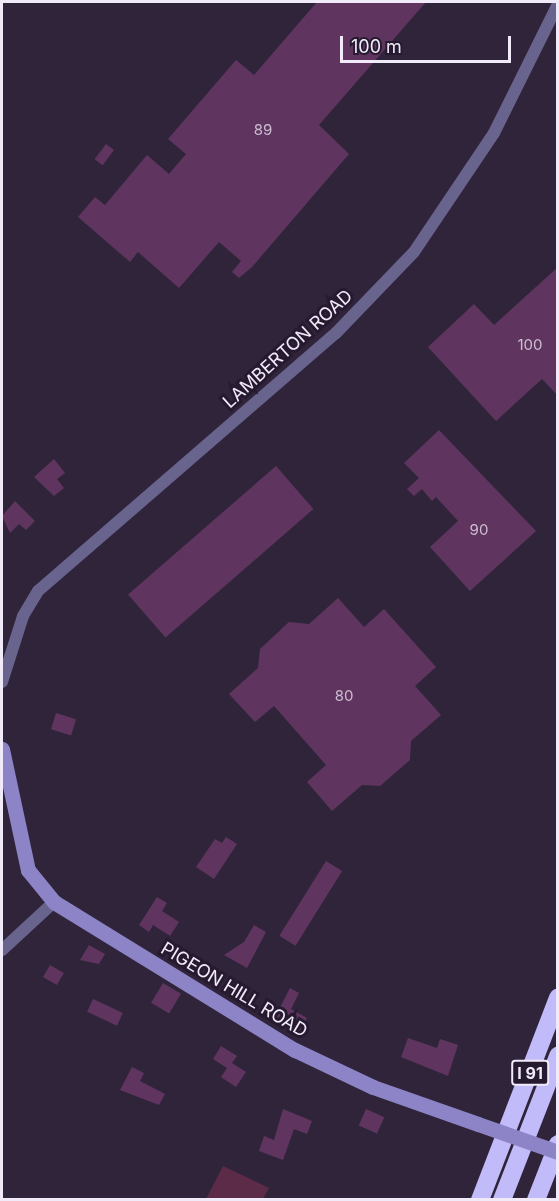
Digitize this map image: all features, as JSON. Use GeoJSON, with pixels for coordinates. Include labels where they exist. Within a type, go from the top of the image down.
{"type":"FeatureCollection","features":[{"type":"Feature","properties":{"kind":"highway","name":"I 91"},"geometry":{"type":"LineString","coordinates":[[480,1200],[558,998]]}},
{"type":"Feature","properties":{"kind":"highway"},"geometry":{"type":"LineString","coordinates":[[502,1200],[558,1056]]}},
{"type":"Feature","properties":{"kind":"highway"},"geometry":{"type":"LineString","coordinates":[[514,1200],[558,1088]]}},
{"type":"Feature","properties":{"kind":"highway"},"geometry":{"type":"LineString","coordinates":[[536,1200],[558,1144]]}},
{"type":"Feature","properties":{"kind":"street","name":"LAMBERTON ROAD"},"geometry":{"type":"LineString","coordinates":[[2,682],[23,616],[38,591],[336,333],[414,252],[494,133],[558,4]]}},
{"type":"Feature","properties":{"kind":"street","name":"PIGEON HILL ROAD"},"geometry":{"type":"LineString","coordinates":[[2,749],[28,870],[54,902],[295,1050],[373,1087],[558,1152]]}},
{"type":"Feature","properties":{"kind":"street"},"geometry":{"type":"LineString","coordinates":[[2,950],[54,902]]}},
{"type":"Feature","properties":{"kind":"shaded area"},"geometry":{"type":"Polygon","coordinates":[[[223,1166],[269,1188],[263,1199],[206,1199],[223,1166]]]}},
{"type":"Feature","properties":{"kind":"building"},"geometry":{"type":"Polygon","coordinates":[[[317,2],[426,2],[319,125],[349,154],[252,267],[239,278],[232,272],[241,261],[219,242],[179,288],[138,252],[130,262],[78,217],[95,197],[105,205],[147,155],[169,174],[186,154],[168,139],[236,60],[254,75],[317,2]]]}},
{"type":"Feature","properties":{"kind":"building"},"geometry":{"type":"Polygon","coordinates":[[[106,144],[114,150],[103,165],[95,159],[106,144]]]}},
{"type":"Feature","properties":{"kind":"building"},"geometry":{"type":"Polygon","coordinates":[[[558,267],[558,396],[542,379],[496,421],[428,347],[474,304],[494,325],[558,267]]]}},
{"type":"Feature","properties":{"kind":"building"},"geometry":{"type":"Polygon","coordinates":[[[439,430],[536,531],[470,591],[430,547],[458,521],[436,497],[432,501],[422,489],[414,496],[407,489],[419,478],[404,463],[439,430]]]}},
{"type":"Feature","properties":{"kind":"building"},"geometry":{"type":"Polygon","coordinates":[[[54,459],[65,473],[57,479],[64,488],[54,496],[34,477],[54,459]]]}},
{"type":"Feature","properties":{"kind":"building"},"geometry":{"type":"Polygon","coordinates":[[[276,466],[313,509],[165,638],[128,595],[276,466]]]}},
{"type":"Feature","properties":{"kind":"building"},"geometry":{"type":"Polygon","coordinates":[[[15,501],[35,521],[26,530],[19,524],[10,533],[2,516],[15,501]]]}},
{"type":"Feature","properties":{"kind":"building"},"geometry":{"type":"Polygon","coordinates":[[[338,598],[364,627],[384,609],[436,667],[415,686],[441,715],[411,741],[410,760],[380,786],[362,785],[332,811],[307,782],[326,765],[274,706],[255,722],[229,694],[258,668],[260,649],[289,622],[309,624],[338,598]]]}},
{"type":"Feature","properties":{"kind":"building"},"geometry":{"type":"Polygon","coordinates":[[[56,713],[76,719],[71,735],[51,729],[56,713]]]}},
{"type":"Feature","properties":{"kind":"building"},"geometry":{"type":"Polygon","coordinates":[[[226,837],[237,844],[214,879],[196,867],[215,839],[222,843],[226,837]]]}},
{"type":"Feature","properties":{"kind":"building"},"geometry":{"type":"Polygon","coordinates":[[[326,861],[342,871],[295,946],[279,936],[326,861]]]}},
{"type":"Feature","properties":{"kind":"building"},"geometry":{"type":"Polygon","coordinates":[[[157,897],[167,903],[162,911],[179,922],[170,936],[153,925],[149,932],[139,925],[157,897]]]}},
{"type":"Feature","properties":{"kind":"building"},"geometry":{"type":"Polygon","coordinates":[[[254,925],[266,932],[247,968],[224,955],[244,942],[254,925]]]}},
{"type":"Feature","properties":{"kind":"building"},"geometry":{"type":"Polygon","coordinates":[[[89,945],[105,954],[99,964],[80,960],[89,945]]]}},
{"type":"Feature","properties":{"kind":"building"},"geometry":{"type":"Polygon","coordinates":[[[50,965],[64,973],[57,985],[43,977],[50,965]]]}},
{"type":"Feature","properties":{"kind":"building"},"geometry":{"type":"Polygon","coordinates":[[[163,983],[181,994],[169,1014],[151,1003],[163,983]]]}},
{"type":"Feature","properties":{"kind":"building"},"geometry":{"type":"Polygon","coordinates":[[[290,988],[299,993],[291,1009],[307,1018],[300,1031],[275,1017],[290,988]]]}},
{"type":"Feature","properties":{"kind":"building"},"geometry":{"type":"Polygon","coordinates":[[[93,999],[123,1013],[117,1026],[87,1012],[93,999]]]}},
{"type":"Feature","properties":{"kind":"building"},"geometry":{"type":"Polygon","coordinates":[[[408,1038],[437,1048],[440,1039],[458,1045],[448,1076],[401,1057],[408,1038]]]}},
{"type":"Feature","properties":{"kind":"building"},"geometry":{"type":"Polygon","coordinates":[[[221,1046],[237,1056],[232,1063],[246,1072],[236,1087],[221,1077],[227,1068],[213,1059],[221,1046]]]}},
{"type":"Feature","properties":{"kind":"building"},"geometry":{"type":"Polygon","coordinates":[[[132,1067],[144,1073],[140,1081],[165,1094],[159,1105],[120,1090],[132,1067]]]}},
{"type":"Feature","properties":{"kind":"building"},"geometry":{"type":"Polygon","coordinates":[[[283,1109],[312,1121],[307,1134],[294,1129],[283,1160],[259,1151],[264,1136],[274,1140],[283,1109]]]}},
{"type":"Feature","properties":{"kind":"building"},"geometry":{"type":"Polygon","coordinates":[[[366,1109],[384,1117],[377,1134],[359,1125],[366,1109]]]}}]}
